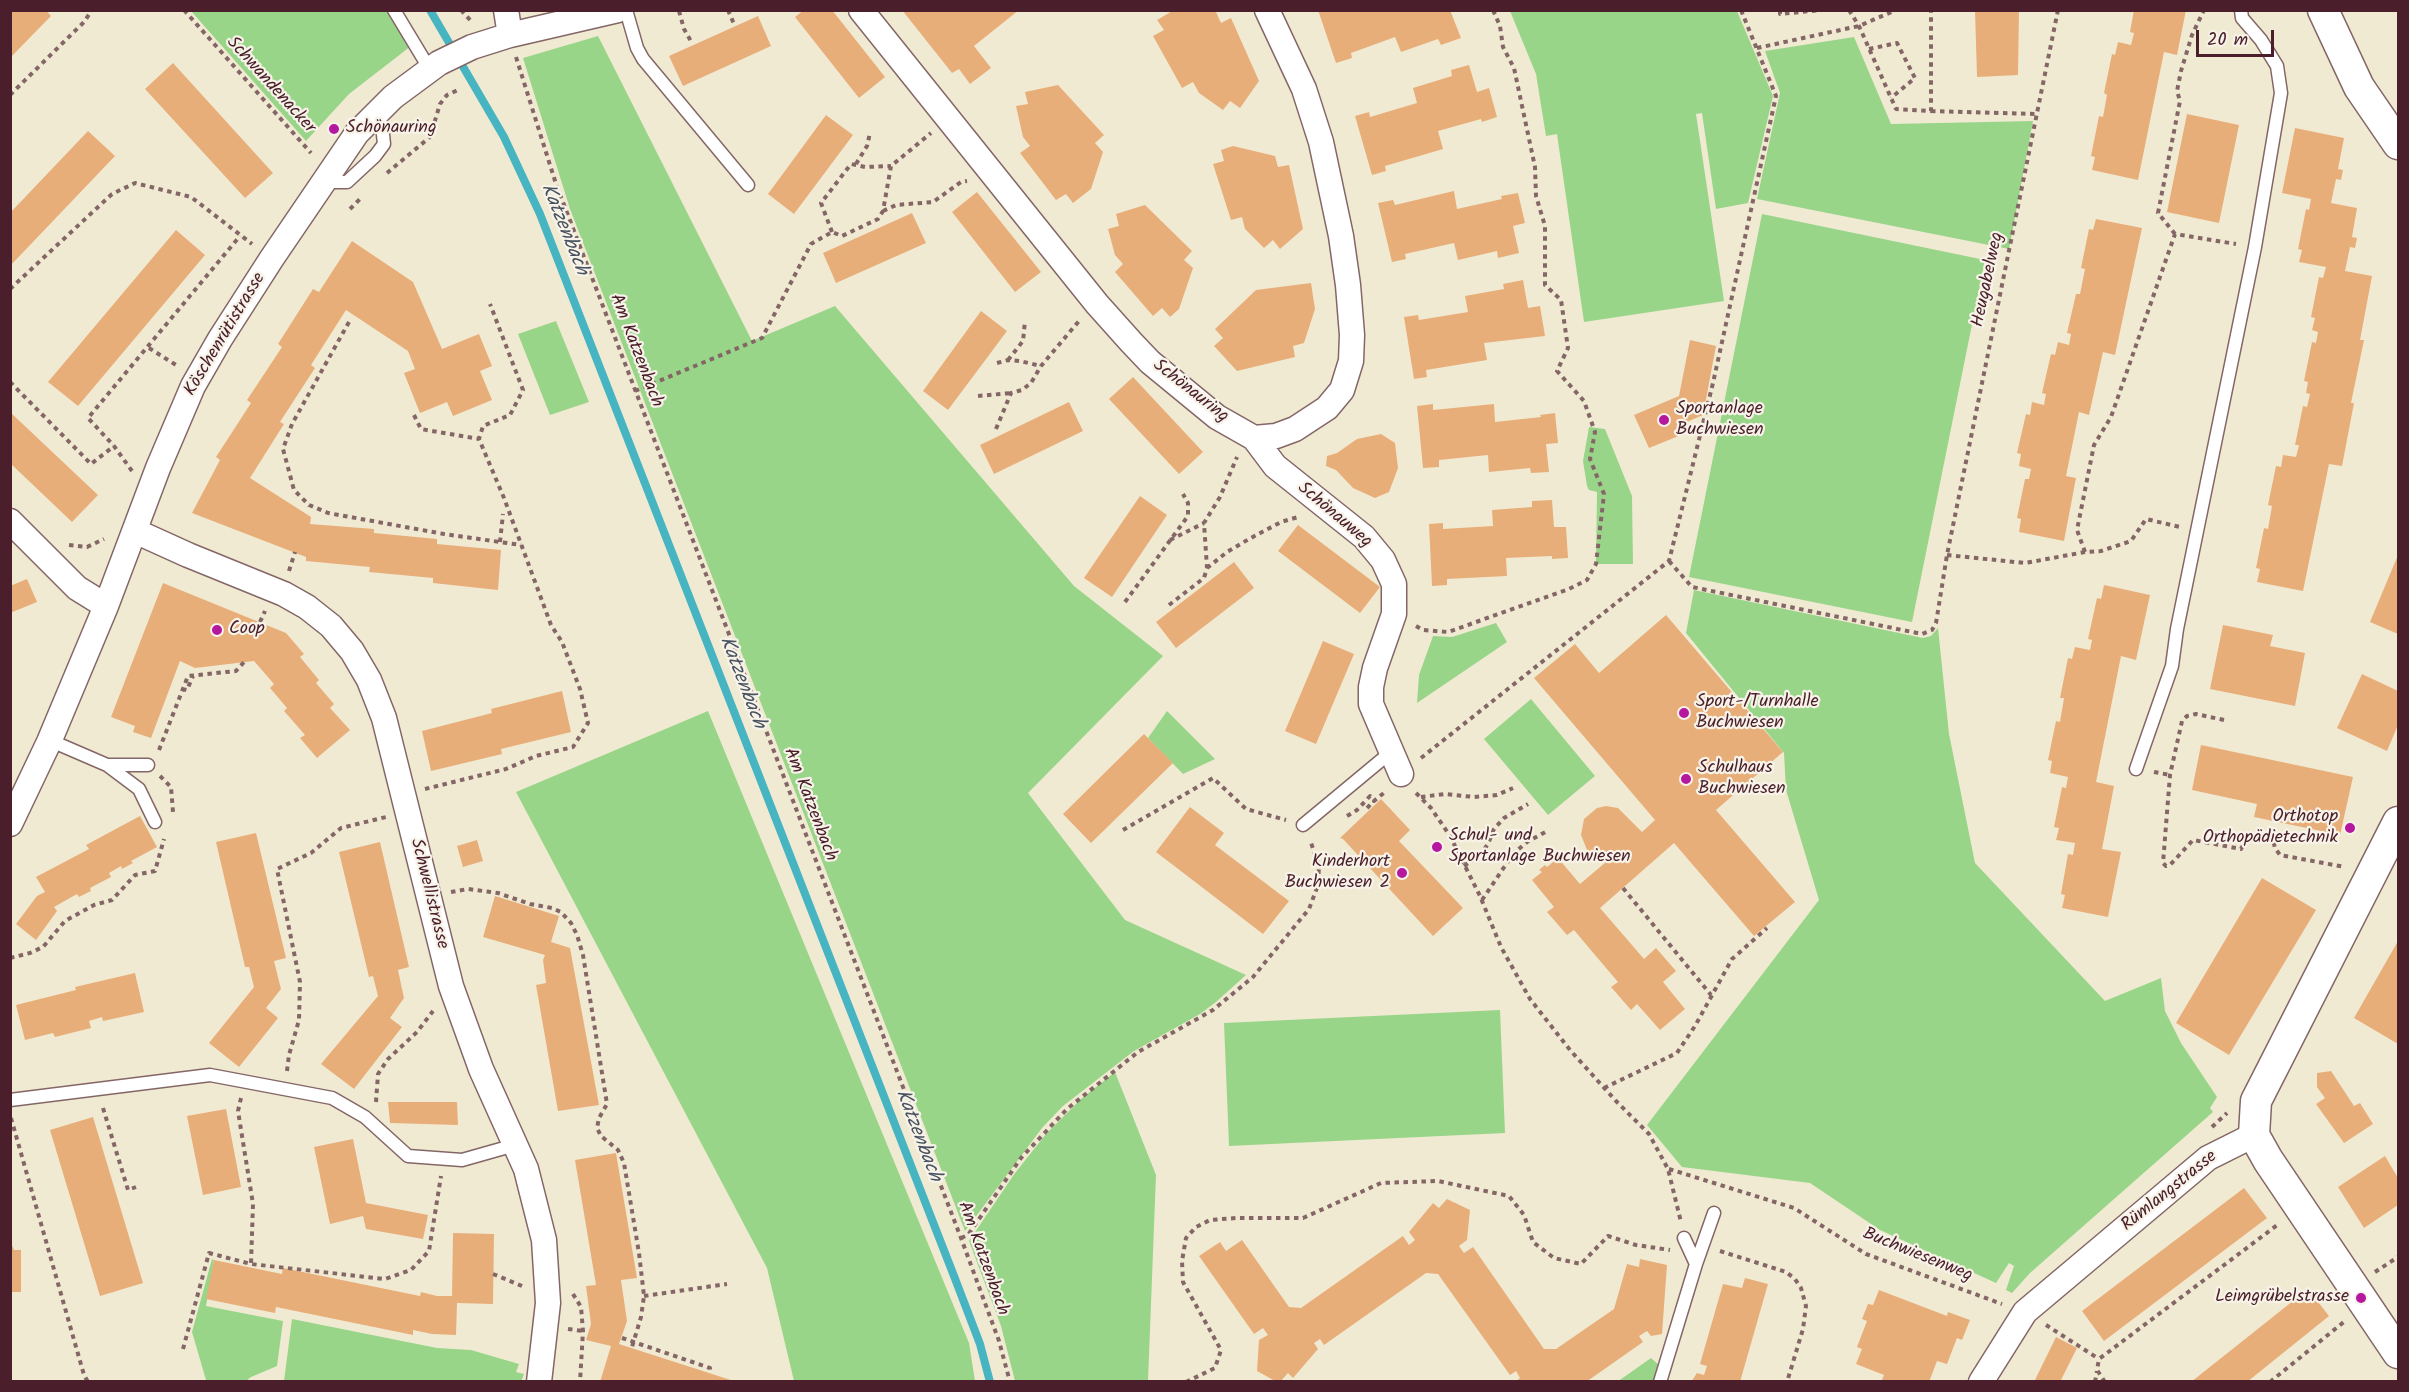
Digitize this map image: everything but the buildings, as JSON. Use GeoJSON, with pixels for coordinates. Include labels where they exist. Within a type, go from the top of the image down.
{"type":"FeatureCollection","features":[{"type":"Feature","properties":{"kind":"street"},"geometry":{"type":"LineString","coordinates":[[506,10],[510,35]]}},
{"type":"Feature","properties":{"kind":"street","name":"Köschenrütistrasse"},"geometry":{"type":"LineString","coordinates":[[10,824],[49,740],[106,606],[158,468],[193,386],[225,330],[357,133],[373,115],[434,65],[472,47],[510,35],[618,10]]}},
{"type":"Feature","properties":{"kind":"street","name":"Schönauring"},"geometry":{"type":"LineString","coordinates":[[861,10],[1097,304],[1150,362],[1217,417],[1247,446]]}},
{"type":"Feature","properties":{"kind":"street"},"geometry":{"type":"LineString","coordinates":[[1247,446],[1294,429],[1327,408],[1342,390],[1351,362],[1352,335],[1348,285],[1341,236],[1321,141],[1304,89],[1268,10]]}},
{"type":"Feature","properties":{"kind":"street"},"geometry":{"type":"LineString","coordinates":[[2323,10],[2359,87],[2398,144]]}},
{"type":"Feature","properties":{"kind":"street","name":"Schönauweg"},"geometry":{"type":"LineString","coordinates":[[1247,446],[1364,537],[1383,560],[1394,585],[1394,614],[1371,687],[1371,704],[1404,777]]}},
{"type":"Feature","properties":{"kind":"street"},"geometry":{"type":"LineString","coordinates":[[10,521],[77,588],[106,606]]}},
{"type":"Feature","properties":{"kind":"street","name":"Schwellistrasse"},"geometry":{"type":"LineString","coordinates":[[135,531],[284,594],[307,607],[331,626],[352,651],[369,680],[384,718],[452,986],[482,1070],[526,1169],[544,1240],[548,1303],[539,1382]]}},
{"type":"Feature","properties":{"kind":"street"},"geometry":{"type":"LineString","coordinates":[[2398,822],[2256,1101],[2254,1135],[2268,1160],[2398,1353]]}},
{"type":"Feature","properties":{"kind":"street","name":"Rümlangstrasse"},"geometry":{"type":"LineString","coordinates":[[1981,1382],[2025,1312],[2208,1158],[2254,1135]]}},
{"type":"Feature","properties":{"kind":"lane"},"geometry":{"type":"LineString","coordinates":[[394,10],[434,65]]}},
{"type":"Feature","properties":{"kind":"lane"},"geometry":{"type":"LineString","coordinates":[[626,10],[637,48],[644,59],[748,185]]}},
{"type":"Feature","properties":{"kind":"lane"},"geometry":{"type":"LineString","coordinates":[[2142,770],[2172,666],[2177,628],[2255,247],[2281,93],[2277,66],[2261,40],[2242,18],[2241,10]]}},
{"type":"Feature","properties":{"kind":"lane"},"geometry":{"type":"LineString","coordinates":[[49,740],[107,765],[139,789],[155,822]]}},
{"type":"Feature","properties":{"kind":"lane"},"geometry":{"type":"LineString","coordinates":[[1304,825],[1391,752]]}},
{"type":"Feature","properties":{"kind":"lane"},"geometry":{"type":"LineString","coordinates":[[107,765],[148,765]]}},
{"type":"Feature","properties":{"kind":"lane"},"geometry":{"type":"LineString","coordinates":[[10,1100],[210,1075],[332,1098],[365,1117],[408,1156],[462,1160],[515,1145]]}},
{"type":"Feature","properties":{"kind":"lane"},"geometry":{"type":"LineString","coordinates":[[1660,1382],[1714,1213]]}},
{"type":"Feature","properties":{"kind":"lane"},"geometry":{"type":"LineString","coordinates":[[1685,1240],[1696,1264]]}},
{"type":"Feature","properties":{"kind":"path"},"geometry":{"type":"LineString","coordinates":[[10,95],[84,22],[92,10]]}},
{"type":"Feature","properties":{"kind":"path","name":"Schwandenacker"},"geometry":{"type":"LineString","coordinates":[[184,10],[312,153]]}},
{"type":"Feature","properties":{"kind":"path"},"geometry":{"type":"LineString","coordinates":[[728,10],[734,24]]}},
{"type":"Feature","properties":{"kind":"path"},"geometry":{"type":"LineString","coordinates":[[1394,614],[1423,630],[1448,632],[1569,589],[1587,580],[1596,564],[1604,494],[1590,459],[1595,432],[1584,401],[1557,371],[1568,348],[1561,300],[1545,285],[1545,226],[1536,196],[1535,167],[1514,68],[1503,47],[1500,26],[1493,10]]}},
{"type":"Feature","properties":{"kind":"path"},"geometry":{"type":"LineString","coordinates":[[1367,808],[1385,792],[1390,796],[1404,777],[1669,561],[1713,383],[1776,96],[1741,10]]}},
{"type":"Feature","properties":{"kind":"path"},"geometry":{"type":"LineString","coordinates":[[1780,10],[1780,14],[1821,10]]}},
{"type":"Feature","properties":{"kind":"path"},"geometry":{"type":"LineString","coordinates":[[1850,10],[1896,109],[2037,114]]}},
{"type":"Feature","properties":{"kind":"path"},"geometry":{"type":"LineString","coordinates":[[1756,48],[1858,26],[1896,10]]}},
{"type":"Feature","properties":{"kind":"path"},"geometry":{"type":"LineString","coordinates":[[1931,10],[1931,111]]}},
{"type":"Feature","properties":{"kind":"path","name":"Heugabelweg"},"geometry":{"type":"LineString","coordinates":[[1669,561],[1692,587],[1922,634],[1932,630],[1936,623],[1947,555],[2058,10]]}},
{"type":"Feature","properties":{"kind":"path"},"geometry":{"type":"LineString","coordinates":[[2204,10],[2192,35],[2181,71],[2177,91],[2180,101],[2157,213],[2175,234],[2255,247]]}},
{"type":"Feature","properties":{"kind":"path"},"geometry":{"type":"LineString","coordinates":[[679,11],[684,29],[692,43]]}},
{"type":"Feature","properties":{"kind":"path","name":"Am Katzenbach"},"geometry":{"type":"LineString","coordinates":[[510,35],[556,184],[961,1238],[999,1341],[1010,1382]]}},
{"type":"Feature","properties":{"kind":"path"},"geometry":{"type":"LineString","coordinates":[[1869,49],[1897,43],[1915,78],[1891,98]]}},
{"type":"Feature","properties":{"kind":"path"},"geometry":{"type":"LineString","coordinates":[[384,176],[430,137],[440,104],[447,96],[458,90]]}},
{"type":"Feature","properties":{"kind":"path"},"geometry":{"type":"LineString","coordinates":[[891,166],[883,211],[878,219],[842,236],[832,232],[821,203],[851,164],[865,167],[891,166],[937,128]]}},
{"type":"Feature","properties":{"kind":"path"},"geometry":{"type":"LineString","coordinates":[[856,164],[867,146],[870,133]]}},
{"type":"Feature","properties":{"kind":"path"},"geometry":{"type":"LineString","coordinates":[[883,211],[896,205],[933,201],[960,182],[974,181]]}},
{"type":"Feature","properties":{"kind":"path"},"geometry":{"type":"LineString","coordinates":[[10,288],[112,194],[135,183],[191,197],[252,244]]}},
{"type":"Feature","properties":{"kind":"path"},"geometry":{"type":"LineString","coordinates":[[350,209],[366,192]]}},
{"type":"Feature","properties":{"kind":"path"},"geometry":{"type":"LineString","coordinates":[[635,391],[762,338],[811,244],[832,232]]}},
{"type":"Feature","properties":{"kind":"path"},"geometry":{"type":"LineString","coordinates":[[2085,552],[2076,530],[2094,444],[2111,417],[2175,234]]}},
{"type":"Feature","properties":{"kind":"path"},"geometry":{"type":"LineString","coordinates":[[132,471],[114,446],[88,418],[149,348],[240,236]]}},
{"type":"Feature","properties":{"kind":"path"},"geometry":{"type":"LineString","coordinates":[[419,790],[506,769],[536,756],[573,747],[588,723],[580,689],[562,642],[550,625],[479,439],[483,426],[510,415],[523,390],[490,304]]}},
{"type":"Feature","properties":{"kind":"path"},"geometry":{"type":"LineString","coordinates":[[978,396],[1022,390],[1031,383],[1069,330],[1097,304]]}},
{"type":"Feature","properties":{"kind":"path"},"geometry":{"type":"LineString","coordinates":[[1008,360],[1023,341],[1025,321]]}},
{"type":"Feature","properties":{"kind":"path"},"geometry":{"type":"LineString","coordinates":[[349,322],[292,424],[282,449],[294,490],[309,505],[328,513],[521,545]]}},
{"type":"Feature","properties":{"kind":"path"},"geometry":{"type":"LineString","coordinates":[[149,348],[177,366]]}},
{"type":"Feature","properties":{"kind":"path"},"geometry":{"type":"LineString","coordinates":[[997,363],[1008,360],[1041,366]]}},
{"type":"Feature","properties":{"kind":"path"},"geometry":{"type":"LineString","coordinates":[[10,382],[91,464],[114,446]]}},
{"type":"Feature","properties":{"kind":"path"},"geometry":{"type":"LineString","coordinates":[[996,429],[1011,393]]}},
{"type":"Feature","properties":{"kind":"path"},"geometry":{"type":"LineString","coordinates":[[414,415],[421,429],[479,439]]}},
{"type":"Feature","properties":{"kind":"path"},"geometry":{"type":"LineString","coordinates":[[1168,540],[1204,523],[1247,446]]}},
{"type":"Feature","properties":{"kind":"path"},"geometry":{"type":"LineString","coordinates":[[1125,603],[1168,540],[1188,516],[1188,503],[1183,494]]}},
{"type":"Feature","properties":{"kind":"path"},"geometry":{"type":"LineString","coordinates":[[306,513],[309,505]]}},
{"type":"Feature","properties":{"kind":"path"},"geometry":{"type":"LineString","coordinates":[[500,542],[503,514]]}},
{"type":"Feature","properties":{"kind":"path"},"geometry":{"type":"LineString","coordinates":[[1207,568],[1227,552],[1249,539],[1281,522],[1302,515]]}},
{"type":"Feature","properties":{"kind":"path"},"geometry":{"type":"LineString","coordinates":[[1947,555],[2025,563],[2101,551],[2131,542],[2146,519],[2198,531]]}},
{"type":"Feature","properties":{"kind":"path"},"geometry":{"type":"LineString","coordinates":[[1169,605],[1204,578],[1207,568],[1204,523]]}},
{"type":"Feature","properties":{"kind":"path"},"geometry":{"type":"LineString","coordinates":[[62,544],[87,547],[106,538]]}},
{"type":"Feature","properties":{"kind":"path"},"geometry":{"type":"LineString","coordinates":[[287,577],[295,552]]}},
{"type":"Feature","properties":{"kind":"path"},"geometry":{"type":"LineString","coordinates":[[148,765],[153,765],[188,676],[236,671],[244,662]]}},
{"type":"Feature","properties":{"kind":"path"},"geometry":{"type":"LineString","coordinates":[[2224,720],[2196,714],[2187,716],[2182,721],[2170,775],[2163,863],[2166,867],[2170,866],[2193,840],[2241,849],[2249,834],[2273,840],[2280,855],[2355,869]]}},
{"type":"Feature","properties":{"kind":"path"},"geometry":{"type":"LineString","coordinates":[[148,765],[171,787],[173,815]]}},
{"type":"Feature","properties":{"kind":"path"},"geometry":{"type":"LineString","coordinates":[[2142,770],[2170,775]]}},
{"type":"Feature","properties":{"kind":"path"},"geometry":{"type":"LineString","coordinates":[[1186,1382],[1215,1368],[1221,1350],[1184,1282],[1182,1261],[1186,1238],[1196,1227],[1210,1220],[1303,1218],[1381,1184],[1438,1181],[1509,1196],[1524,1215],[1533,1242],[1554,1258],[1581,1264],[1608,1236],[1636,1245],[1675,1251],[1685,1240],[1668,1169],[1649,1134],[1570,1050],[1530,999],[1501,947],[1482,901],[1450,836],[1404,777]]}},
{"type":"Feature","properties":{"kind":"path"},"geometry":{"type":"LineString","coordinates":[[961,1238],[968,1235],[1021,1158],[1067,1108],[1138,1052],[1213,1010],[1253,977],[1309,909],[1318,885],[1319,866],[1304,825],[1246,809],[1213,778],[1123,830]]}},
{"type":"Feature","properties":{"kind":"path"},"geometry":{"type":"LineString","coordinates":[[1420,797],[1445,794],[1473,797],[1497,795],[1513,788]]}},
{"type":"Feature","properties":{"kind":"path"},"geometry":{"type":"LineString","coordinates":[[1338,821],[1358,811],[1370,796],[1374,801]]}},
{"type":"Feature","properties":{"kind":"path"},"geometry":{"type":"LineString","coordinates":[[1464,866],[1480,855],[1503,818],[1528,804]]}},
{"type":"Feature","properties":{"kind":"path"},"geometry":{"type":"LineString","coordinates":[[290,1090],[287,1077],[289,1054],[298,1020],[300,982],[277,869],[316,850],[341,828],[392,815]]}},
{"type":"Feature","properties":{"kind":"path"},"geometry":{"type":"LineString","coordinates":[[1482,901],[1513,854],[1527,842],[1549,830]]}},
{"type":"Feature","properties":{"kind":"path"},"geometry":{"type":"LineString","coordinates":[[1310,839],[1319,833]]}},
{"type":"Feature","properties":{"kind":"path"},"geometry":{"type":"LineString","coordinates":[[10,958],[30,954],[43,947],[65,921],[94,904],[112,900],[135,875],[155,871],[166,834]]}},
{"type":"Feature","properties":{"kind":"path"},"geometry":{"type":"LineString","coordinates":[[1623,888],[1712,995]]}},
{"type":"Feature","properties":{"kind":"path"},"geometry":{"type":"LineString","coordinates":[[444,893],[468,889],[498,893],[530,904],[552,908],[561,912],[571,923],[577,935],[583,955],[607,1104],[599,1118],[597,1128],[601,1136],[618,1149],[624,1163],[644,1296],[641,1317],[632,1347]]}},
{"type":"Feature","properties":{"kind":"path"},"geometry":{"type":"LineString","coordinates":[[1604,1088],[1677,1053],[1732,958],[1767,928]]}},
{"type":"Feature","properties":{"kind":"path"},"geometry":{"type":"LineString","coordinates":[[372,1124],[378,1074],[388,1059],[417,1032],[434,1010]]}},
{"type":"Feature","properties":{"kind":"path"},"geometry":{"type":"LineString","coordinates":[[245,1081],[238,1111],[252,1204],[251,1264]]}},
{"type":"Feature","properties":{"kind":"path"},"geometry":{"type":"LineString","coordinates":[[97,1090],[128,1190],[136,1187]]}},
{"type":"Feature","properties":{"kind":"path"},"geometry":{"type":"LineString","coordinates":[[10,1117],[84,1375],[88,1382]]}},
{"type":"Feature","properties":{"kind":"path"},"geometry":{"type":"LineString","coordinates":[[183,1349],[209,1253],[251,1264],[385,1279],[411,1270],[429,1251],[444,1159]]}},
{"type":"Feature","properties":{"kind":"path","name":"Buchwiesenweg"},"geometry":{"type":"LineString","coordinates":[[1668,1169],[1794,1208],[1866,1254],[2025,1312]]}},
{"type":"Feature","properties":{"kind":"path"},"geometry":{"type":"LineString","coordinates":[[2095,1382],[2099,1359],[2287,1218]]}},
{"type":"Feature","properties":{"kind":"path"},"geometry":{"type":"LineString","coordinates":[[1703,1245],[1786,1272],[1801,1288],[1806,1306],[1803,1329],[1786,1382]]}},
{"type":"Feature","properties":{"kind":"path"},"geometry":{"type":"LineString","coordinates":[[2369,1276],[2398,1257]]}},
{"type":"Feature","properties":{"kind":"path"},"geometry":{"type":"LineString","coordinates":[[493,1274],[525,1287]]}},
{"type":"Feature","properties":{"kind":"path"},"geometry":{"type":"LineString","coordinates":[[644,1296],[727,1284]]}},
{"type":"Feature","properties":{"kind":"path"},"geometry":{"type":"LineString","coordinates":[[575,1296],[581,1307],[583,1331],[580,1382]]}},
{"type":"Feature","properties":{"kind":"path"},"geometry":{"type":"LineString","coordinates":[[2270,1382],[2352,1315]]}},
{"type":"Feature","properties":{"kind":"path"},"geometry":{"type":"LineString","coordinates":[[578,1330],[583,1331]]}},
{"type":"Feature","properties":{"kind":"path"},"geometry":{"type":"LineString","coordinates":[[2061,1335],[2099,1359]]}},
{"type":"Feature","properties":{"kind":"path"},"geometry":{"type":"LineString","coordinates":[[622,1338],[634,1341],[654,1353],[710,1368],[710,1372]]}},
{"type":"Feature","properties":{"kind":"path"},"geometry":{"type":"LineString","coordinates":[[2097,1370],[2104,1382]]}},
{"type":"Feature","properties":{"kind":"green space"},"geometry":{"type":"Polygon","coordinates":[[[191,11],[389,11],[411,46],[349,94],[306,141],[191,11]]]}},
{"type":"Feature","properties":{"kind":"green space"},"geometry":{"type":"Polygon","coordinates":[[[1510,11],[1737,11],[1773,96],[1748,203],[1716,209],[1702,113],[1696,114],[1724,301],[1584,322],[1557,134],[1546,136],[1536,74],[1510,11]]]}},
{"type":"Feature","properties":{"kind":"green space"},"geometry":{"type":"Polygon","coordinates":[[[598,36],[752,341],[835,306],[1074,586],[1163,656],[1028,793],[1125,920],[1246,975],[1200,1014],[1134,1051],[1063,1106],[1042,1128],[965,1231],[570,209],[523,58],[598,36]]]}},
{"type":"Feature","properties":{"kind":"green space"},"geometry":{"type":"Polygon","coordinates":[[[1854,37],[1891,124],[2033,121],[2009,249],[1757,199],[1780,93],[1765,51],[1854,37]]]}},
{"type":"Feature","properties":{"kind":"green space"},"geometry":{"type":"Polygon","coordinates":[[[1762,214],[1985,260],[1912,622],[1689,577],[1762,214]]]}},
{"type":"Feature","properties":{"kind":"green space"},"geometry":{"type":"Polygon","coordinates":[[[556,321],[589,402],[550,415],[518,334],[556,321]]]}},
{"type":"Feature","properties":{"kind":"green space"},"geometry":{"type":"Polygon","coordinates":[[[1589,427],[1605,429],[1632,496],[1633,564],[1596,564],[1597,492],[1589,490],[1587,486],[1583,461],[1589,427]]]}},
{"type":"Feature","properties":{"kind":"green space"},"geometry":{"type":"Polygon","coordinates":[[[1694,590],[1923,638],[1931,636],[1938,628],[1949,734],[1975,863],[2105,1001],[2161,978],[2165,1011],[2181,1043],[2217,1097],[2210,1108],[2213,1112],[2030,1273],[2012,1293],[2006,1290],[2014,1266],[2009,1263],[1996,1283],[1880,1230],[1810,1183],[1682,1167],[1647,1125],[1819,900],[1786,790],[1784,753],[1686,633],[1694,590]]]}},
{"type":"Feature","properties":{"kind":"green space"},"geometry":{"type":"Polygon","coordinates":[[[1496,623],[1507,642],[1417,703],[1419,675],[1433,636],[1452,637],[1496,623]]]}},
{"type":"Feature","properties":{"kind":"green space"},"geometry":{"type":"Polygon","coordinates":[[[1531,699],[1595,776],[1548,815],[1484,739],[1531,699]]]}},
{"type":"Feature","properties":{"kind":"green space"},"geometry":{"type":"Polygon","coordinates":[[[708,711],[969,1343],[975,1381],[794,1381],[767,1268],[516,792],[708,711]]]}},
{"type":"Feature","properties":{"kind":"green space"},"geometry":{"type":"Polygon","coordinates":[[[1167,711],[1215,759],[1183,774],[1148,738],[1167,711]]]}},
{"type":"Feature","properties":{"kind":"green space"},"geometry":{"type":"Polygon","coordinates":[[[1500,1010],[1505,1133],[1229,1146],[1224,1023],[1500,1010]]]}},
{"type":"Feature","properties":{"kind":"green space"},"geometry":{"type":"Polygon","coordinates":[[[1115,1072],[1156,1175],[1148,1381],[1015,1381],[1001,1326],[969,1241],[1015,1173],[1046,1134],[1081,1099],[1115,1072]]]}},
{"type":"Feature","properties":{"kind":"green space"},"geometry":{"type":"Polygon","coordinates":[[[212,1259],[214,1260],[206,1306],[283,1321],[277,1366],[246,1381],[206,1380],[192,1332],[212,1259]]]}},
{"type":"Feature","properties":{"kind":"green space"},"geometry":{"type":"Polygon","coordinates":[[[292,1319],[437,1348],[471,1350],[519,1364],[516,1372],[524,1374],[521,1382],[284,1381],[292,1319]]]}},
{"type":"Feature","properties":{"kind":"green space"},"geometry":{"type":"Polygon","coordinates":[[[1651,1358],[1661,1367],[1655,1381],[1617,1382],[1651,1358]]]}},
{"type":"Feature","properties":{"kind":"waterway","name":"Katzenbach"},"geometry":{"type":"LineString","coordinates":[[430,10],[504,137],[540,214],[954,1276],[980,1344],[990,1382]]}},
{"type":"Feature","properties":{"kind":"place","name":"Schönauring"},"geometry":{"type":"Point","coordinates":[334,129]}},
{"type":"Feature","properties":{"kind":"place","name":"Sportanlage Buchwiesen"},"geometry":{"type":"Point","coordinates":[1664,420]}},
{"type":"Feature","properties":{"kind":"place","name":"Coop"},"geometry":{"type":"Point","coordinates":[217,630]}},
{"type":"Feature","properties":{"kind":"place","name":"Sport-/Turnhalle Buchwiesen"},"geometry":{"type":"Point","coordinates":[1684,713]}},
{"type":"Feature","properties":{"kind":"place","name":"Schulhaus Buchwiesen"},"geometry":{"type":"Point","coordinates":[1686,779]}},
{"type":"Feature","properties":{"kind":"place","name":"Orthotop Orthopädietechnik"},"geometry":{"type":"Point","coordinates":[2350,828]}},
{"type":"Feature","properties":{"kind":"place","name":"Schul- und Sportanlage Buchwiesen"},"geometry":{"type":"Point","coordinates":[1437,847]}},
{"type":"Feature","properties":{"kind":"place","name":"Kinderhort Buchwiesen 2"},"geometry":{"type":"Point","coordinates":[1402,873]}},
{"type":"Feature","properties":{"kind":"place","name":"Leimgrübelstrasse"},"geometry":{"type":"Point","coordinates":[2361,1298]}}]}
